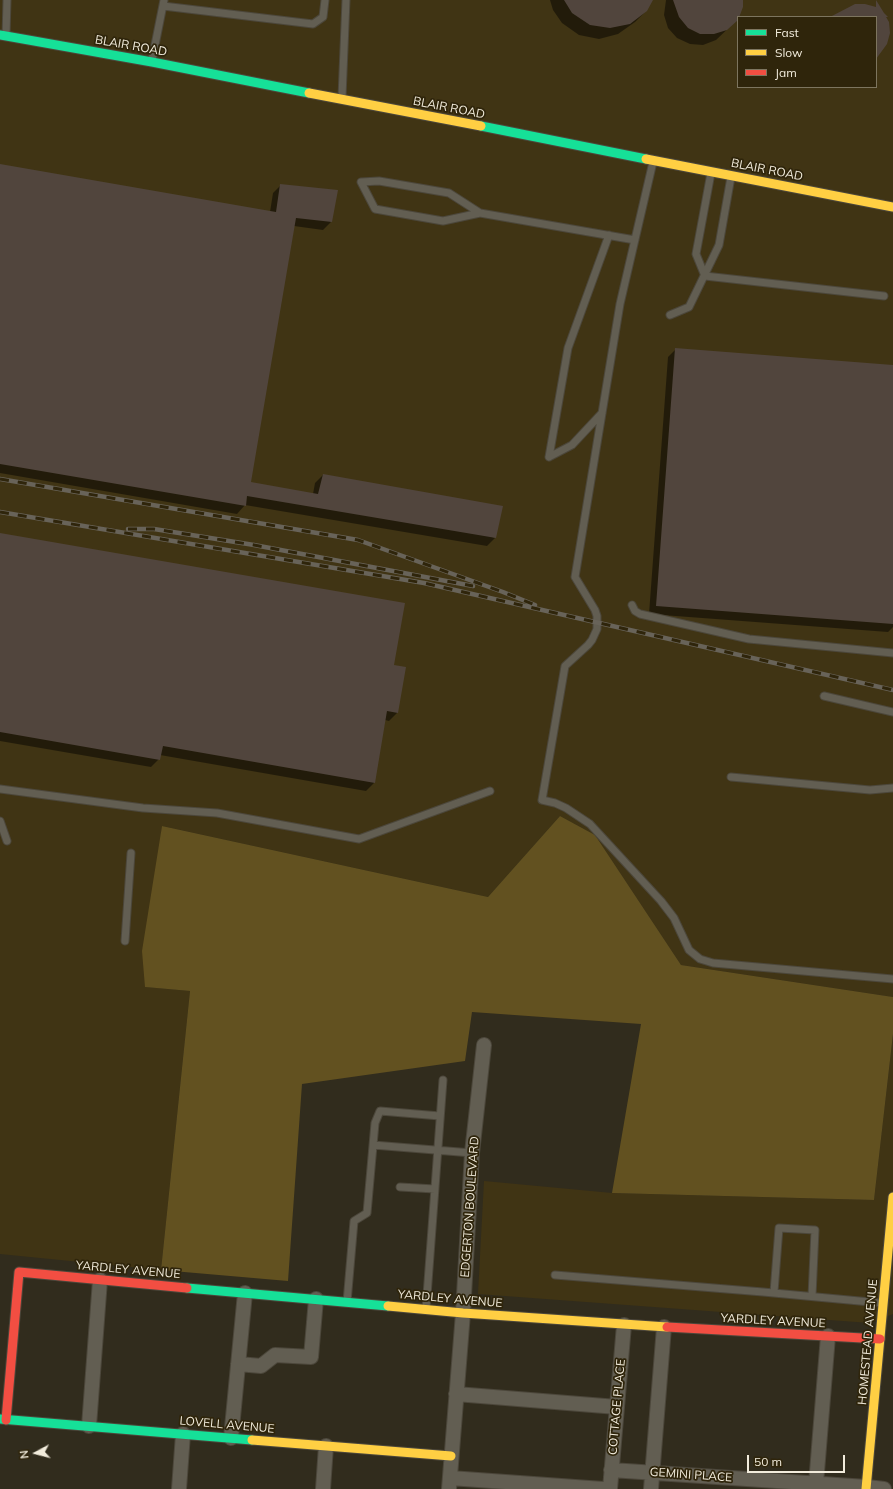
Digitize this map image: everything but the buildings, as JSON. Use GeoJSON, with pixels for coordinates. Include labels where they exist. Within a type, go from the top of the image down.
{"type":"FeatureCollection","features":[{"type":"Feature","properties":{"kind":"street","name":"BLAIR ROAD"},"geometry":{"type":"LineString","coordinates":[[3,35],[152,62],[893,206]]}},
{"type":"Feature","properties":{"kind":"street","name":"EDGERTON BOULEVARD"},"geometry":{"type":"LineString","coordinates":[[450,1484],[463,1313],[472,1153],[484,1045]]}},
{"type":"Feature","properties":{"kind":"street","name":"HOMESTEAD AVENUE"},"geometry":{"type":"LineString","coordinates":[[866,1488],[893,1197]]}},
{"type":"Feature","properties":{"kind":"street","name":"YARDLEY AVENUE"},"geometry":{"type":"LineString","coordinates":[[3,1419],[19,1272],[463,1313],[624,1325],[880,1339]]}},
{"type":"Feature","properties":{"kind":"street"},"geometry":{"type":"LineString","coordinates":[[89,1426],[100,1280]]}},
{"type":"Feature","properties":{"kind":"street"},"geometry":{"type":"LineString","coordinates":[[231,1438],[245,1293]]}},
{"type":"Feature","properties":{"kind":"street"},"geometry":{"type":"LineString","coordinates":[[238,1364],[261,1366],[275,1355],[311,1357],[316,1299]]}},
{"type":"Feature","properties":{"kind":"street","name":"COTTAGE PLACE"},"geometry":{"type":"LineString","coordinates":[[610,1489],[624,1325]]}},
{"type":"Feature","properties":{"kind":"street"},"geometry":{"type":"LineString","coordinates":[[651,1489],[664,1327]]}},
{"type":"Feature","properties":{"kind":"street"},"geometry":{"type":"LineString","coordinates":[[822,1486],[828,1336]]}},
{"type":"Feature","properties":{"kind":"street"},"geometry":{"type":"LineString","coordinates":[[456,1394],[617,1407]]}},
{"type":"Feature","properties":{"kind":"street","name":"LOVELL AVENUE"},"geometry":{"type":"LineString","coordinates":[[3,1419],[451,1456]]}},
{"type":"Feature","properties":{"kind":"street"},"geometry":{"type":"LineString","coordinates":[[179,1489],[183,1434]]}},
{"type":"Feature","properties":{"kind":"street"},"geometry":{"type":"LineString","coordinates":[[323,1489],[326,1446]]}},
{"type":"Feature","properties":{"kind":"street","name":"GEMINI PLACE"},"geometry":{"type":"LineString","coordinates":[[611,1470],[822,1486],[884,1489]]}},
{"type":"Feature","properties":{"kind":"street"},"geometry":{"type":"LineString","coordinates":[[450,1484],[603,1489]]}},
{"type":"Feature","properties":{"kind":"lane"},"geometry":{"type":"LineString","coordinates":[[3,35],[7,0]]}},
{"type":"Feature","properties":{"kind":"lane"},"geometry":{"type":"LineString","coordinates":[[152,62],[164,3],[313,24],[323,17],[325,0]]}},
{"type":"Feature","properties":{"kind":"lane"},"geometry":{"type":"LineString","coordinates":[[342,100],[346,0]]}},
{"type":"Feature","properties":{"kind":"lane"},"geometry":{"type":"LineString","coordinates":[[654,160],[620,304],[575,577],[595,610],[597,616],[597,629],[588,645],[565,666],[542,800],[555,803],[566,808],[590,824],[661,901],[674,918],[689,950],[700,958],[713,963],[893,979]]}},
{"type":"Feature","properties":{"kind":"lane"},"geometry":{"type":"LineString","coordinates":[[705,276],[696,254],[711,171]]}},
{"type":"Feature","properties":{"kind":"lane"},"geometry":{"type":"LineString","coordinates":[[670,315],[689,307],[719,245],[731,175]]}},
{"type":"Feature","properties":{"kind":"lane"},"geometry":{"type":"LineString","coordinates":[[480,213],[449,193],[379,181],[361,182],[375,209],[443,221],[480,213],[635,240]]}},
{"type":"Feature","properties":{"kind":"lane"},"geometry":{"type":"LineString","coordinates":[[602,413],[572,445],[549,457],[568,348],[609,236]]}},
{"type":"Feature","properties":{"kind":"lane"},"geometry":{"type":"LineString","coordinates":[[705,276],[884,296]]}},
{"type":"Feature","properties":{"kind":"lane"},"geometry":{"type":"LineString","coordinates":[[632,605],[635,611],[640,614],[749,639],[893,653]]}},
{"type":"Feature","properties":{"kind":"lane"},"geometry":{"type":"LineString","coordinates":[[824,696],[893,712]]}},
{"type":"Feature","properties":{"kind":"lane"},"geometry":{"type":"LineString","coordinates":[[731,777],[870,790],[893,788]]}},
{"type":"Feature","properties":{"kind":"lane"},"geometry":{"type":"LineString","coordinates":[[0,789],[144,808],[217,813],[359,839],[490,791]]}},
{"type":"Feature","properties":{"kind":"lane"},"geometry":{"type":"LineString","coordinates":[[0,821],[7,841]]}},
{"type":"Feature","properties":{"kind":"lane"},"geometry":{"type":"LineString","coordinates":[[125,941],[131,853]]}},
{"type":"Feature","properties":{"kind":"lane"},"geometry":{"type":"LineString","coordinates":[[426,1309],[443,1080]]}},
{"type":"Feature","properties":{"kind":"lane"},"geometry":{"type":"LineString","coordinates":[[347,1302],[354,1221],[367,1213],[375,1123],[380,1111],[440,1116]]}},
{"type":"Feature","properties":{"kind":"lane"},"geometry":{"type":"LineString","coordinates":[[373,1145],[472,1153]]}},
{"type":"Feature","properties":{"kind":"lane"},"geometry":{"type":"LineString","coordinates":[[400,1187],[435,1189]]}},
{"type":"Feature","properties":{"kind":"lane"},"geometry":{"type":"LineString","coordinates":[[774,1292],[779,1228],[816,1230],[812,1296]]}},
{"type":"Feature","properties":{"kind":"lane"},"geometry":{"type":"LineString","coordinates":[[555,1275],[774,1292],[883,1303]]}},
{"type":"Feature","properties":{"kind":"shaded area"},"geometry":{"type":"Polygon","coordinates":[[[0,0],[893,0],[893,997],[681,965],[595,835],[560,816],[488,897],[162,826],[146,987],[190,991],[161,1270],[0,1254],[0,0]]]}},
{"type":"Feature","properties":{"kind":"shaded area"},"geometry":{"type":"Polygon","coordinates":[[[560,816],[595,835],[681,965],[893,997],[893,1034],[874,1200],[612,1193],[641,1024],[472,1012],[465,1061],[302,1084],[288,1281],[161,1270],[190,991],[145,987],[142,951],[162,826],[488,897],[560,816]]]}},
{"type":"Feature","properties":{"kind":"shaded area"},"geometry":{"type":"Polygon","coordinates":[[[893,1034],[893,1314],[870,1323],[478,1294],[484,1181],[612,1193],[874,1200],[893,1034]]]}},
{"type":"Feature","properties":{"kind":"railway"},"geometry":{"type":"LineString","coordinates":[[0,479],[358,540],[535,605]]}},
{"type":"Feature","properties":{"kind":"railway"},"geometry":{"type":"LineString","coordinates":[[0,512],[424,583],[893,690]]}},
{"type":"Feature","properties":{"kind":"railway"},"geometry":{"type":"LineString","coordinates":[[128,529],[154,529],[254,545],[473,586]]}},
{"type":"Feature","properties":{"kind":"traffic: fast"},"geometry":{"type":"LineString","coordinates":[[0,35],[152,62],[309,93]]}},
{"type":"Feature","properties":{"kind":"traffic: fast"},"geometry":{"type":"LineString","coordinates":[[481,126],[646,159]]}},
{"type":"Feature","properties":{"kind":"traffic: fast"},"geometry":{"type":"LineString","coordinates":[[187,1288],[388,1306]]}},
{"type":"Feature","properties":{"kind":"traffic: fast"},"geometry":{"type":"LineString","coordinates":[[0,1419],[252,1440]]}},
{"type":"Feature","properties":{"kind":"traffic: slow"},"geometry":{"type":"LineString","coordinates":[[309,93],[481,126]]}},
{"type":"Feature","properties":{"kind":"traffic: slow"},"geometry":{"type":"LineString","coordinates":[[646,159],[893,207]]}},
{"type":"Feature","properties":{"kind":"traffic: slow"},"geometry":{"type":"LineString","coordinates":[[866,1489],[893,1197]]}},
{"type":"Feature","properties":{"kind":"traffic: slow"},"geometry":{"type":"LineString","coordinates":[[388,1306],[463,1313],[667,1327]]}},
{"type":"Feature","properties":{"kind":"traffic: slow"},"geometry":{"type":"LineString","coordinates":[[252,1440],[451,1456]]}},
{"type":"Feature","properties":{"kind":"traffic: jam"},"geometry":{"type":"LineString","coordinates":[[6,1420],[19,1272],[187,1288]]}},
{"type":"Feature","properties":{"kind":"traffic: jam"},"geometry":{"type":"LineString","coordinates":[[667,1327],[880,1339]]}}]}
